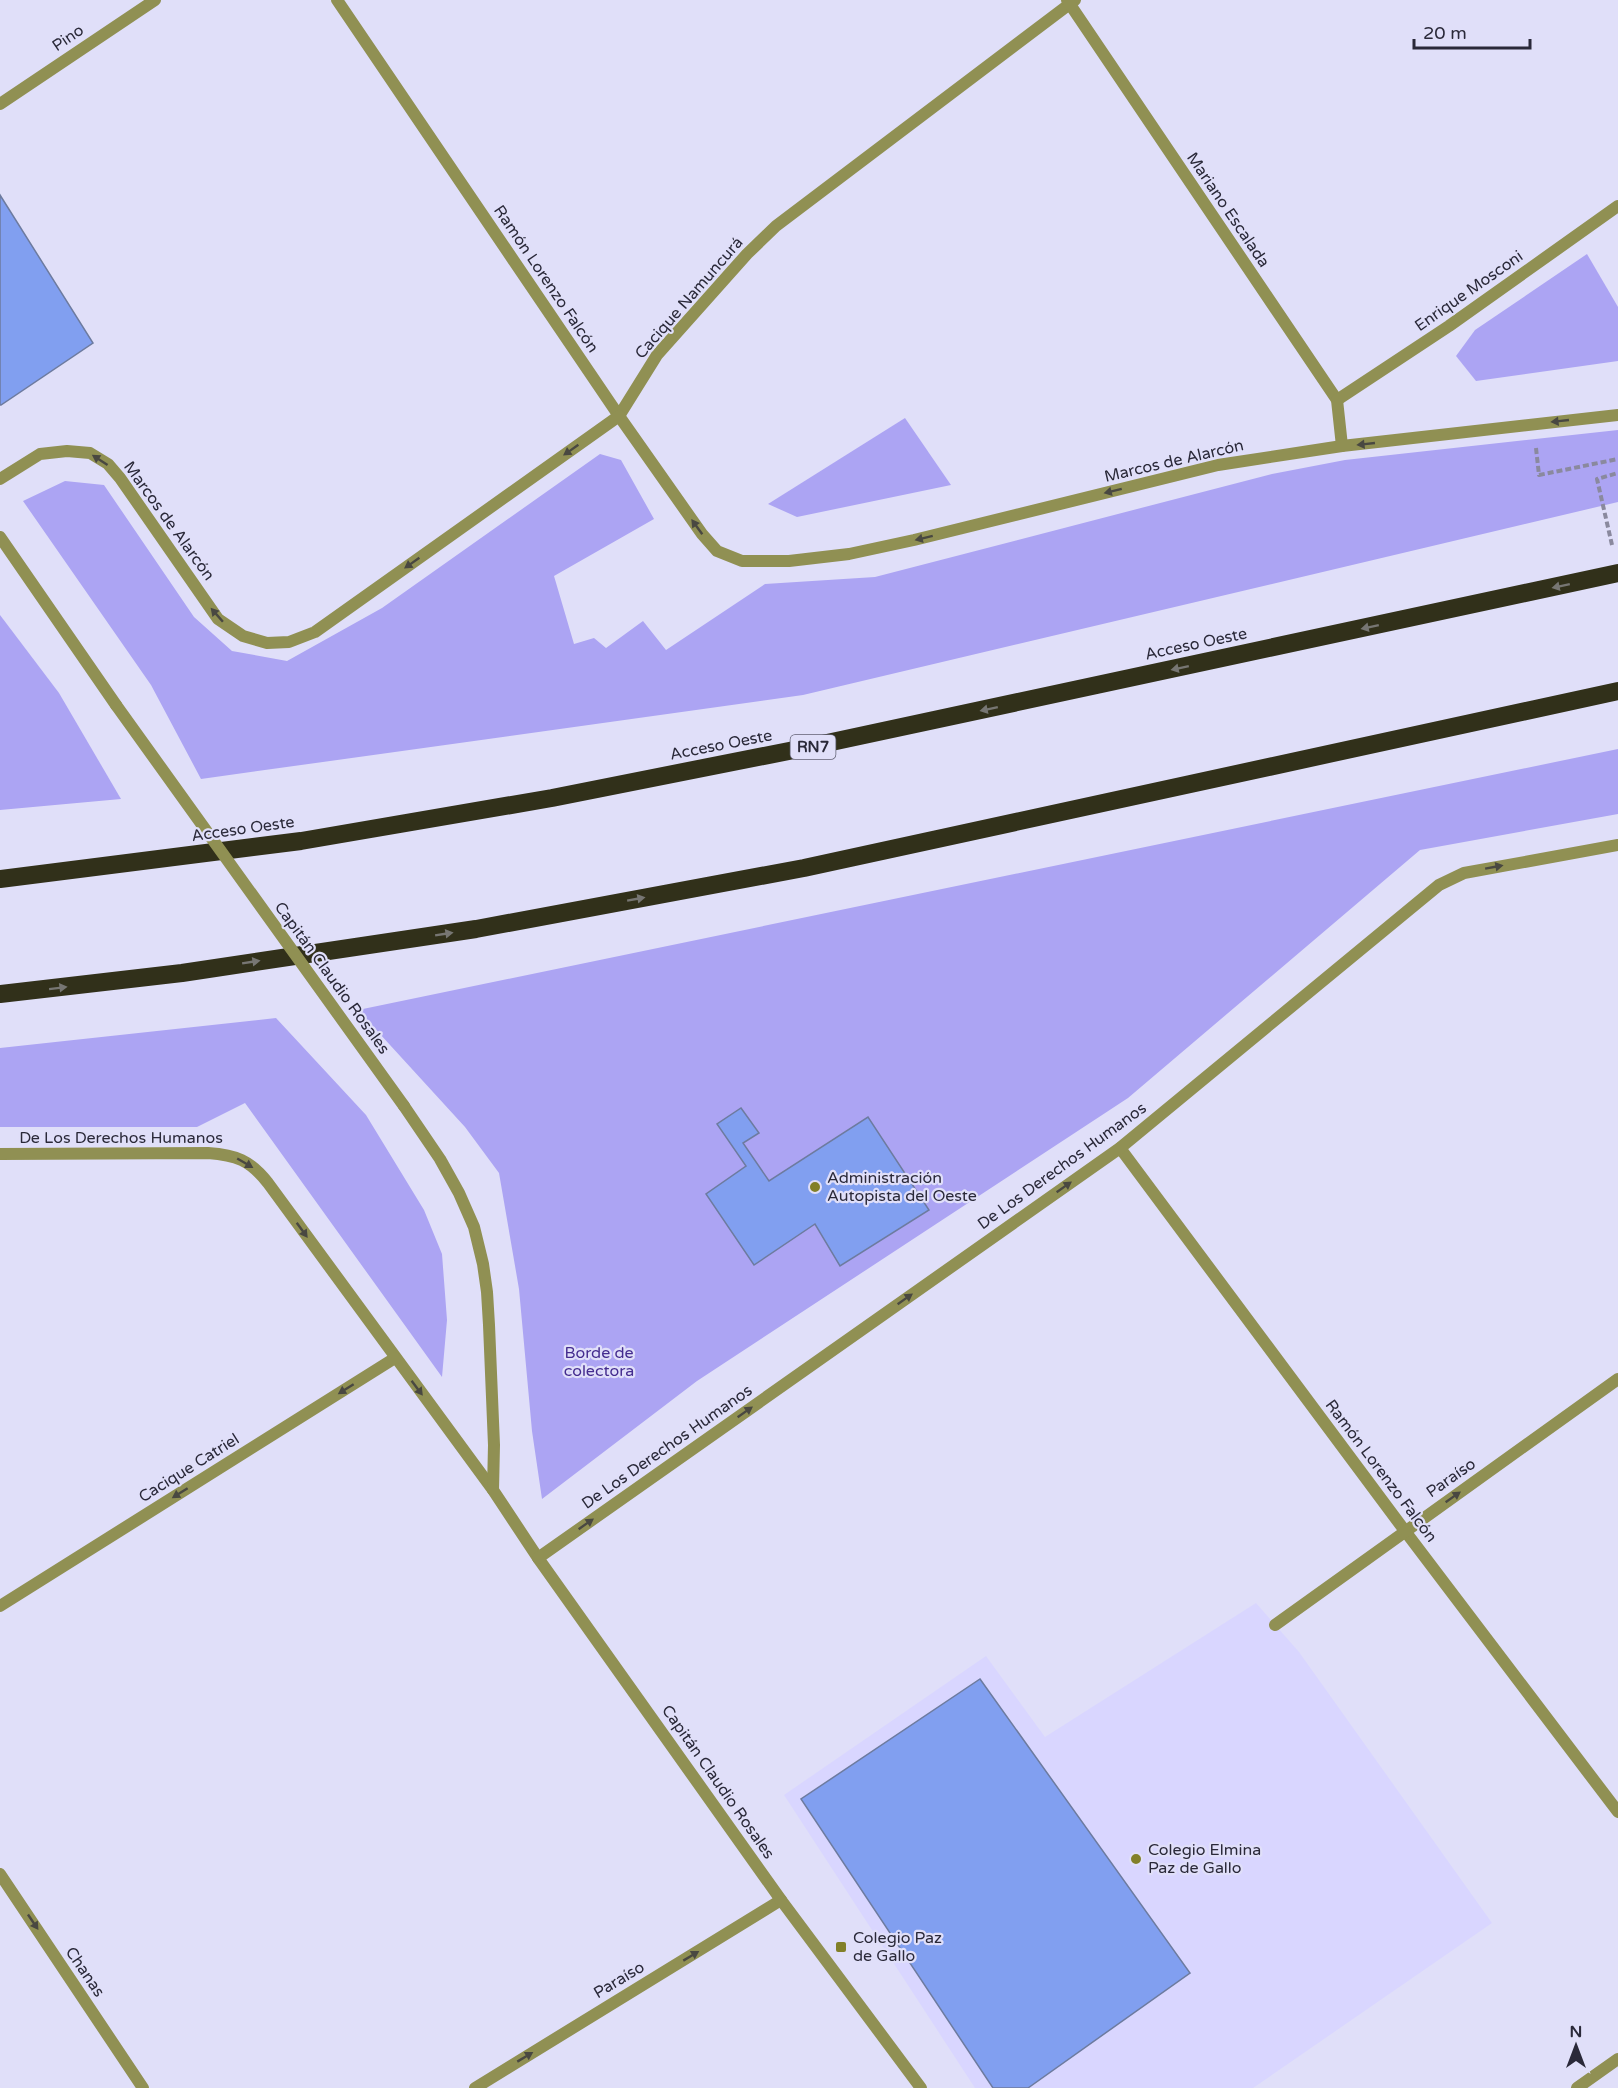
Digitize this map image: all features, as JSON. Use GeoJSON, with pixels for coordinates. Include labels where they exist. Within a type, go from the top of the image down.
{"type":"FeatureCollection","features":[{"type":"Feature","properties":{"kind":"highway","name":"Acceso Oeste"},"geometry":{"type":"LineString","coordinates":[[0,879],[301,841],[552,798],[811,747],[1618,573]]}},
{"type":"Feature","properties":{"kind":"highway"},"geometry":{"type":"LineString","coordinates":[[0,994],[182,973],[476,929],[804,868],[1618,692]]}},
{"type":"Feature","properties":{"kind":"street","name":"Pino"},"geometry":{"type":"LineString","coordinates":[[0,104],[155,0]]}},
{"type":"Feature","properties":{"kind":"street","name":"Ramón Lorenzo Falcón"},"geometry":{"type":"LineString","coordinates":[[337,0],[619,416],[702,534],[717,551],[742,561]]}},
{"type":"Feature","properties":{"kind":"street","name":"Cacique Namuncurá"},"geometry":{"type":"LineString","coordinates":[[267,643],[289,642],[315,632],[619,416],[657,355],[747,254],[776,226],[1070,1]]}},
{"type":"Feature","properties":{"kind":"street","name":"Mariano Escalada"},"geometry":{"type":"LineString","coordinates":[[1070,1],[1337,400],[1342,446]]}},
{"type":"Feature","properties":{"kind":"street","name":"Enrique Mosconi"},"geometry":{"type":"LineString","coordinates":[[1337,400],[1449,326],[1618,206]]}},
{"type":"Feature","properties":{"kind":"street","name":"Marcos de Alarcón"},"geometry":{"type":"LineString","coordinates":[[742,561],[789,561],[849,554],[1218,465],[1342,446],[1618,415]]}},
{"type":"Feature","properties":{"kind":"street","name":"Marcos de Alarcón"},"geometry":{"type":"LineString","coordinates":[[0,479],[40,454],[67,451],[90,453],[108,464],[218,619],[243,636],[267,643]]}},
{"type":"Feature","properties":{"kind":"street","name":"Capitán Claudio Rosales"},"geometry":{"type":"LineString","coordinates":[[0,537],[116,705],[404,1106],[440,1159],[459,1193],[474,1227],[483,1264],[489,1324],[494,1445],[493,1491]]}},
{"type":"Feature","properties":{"kind":"street","name":"De Los Derechos Humanos"},"geometry":{"type":"LineString","coordinates":[[538,1558],[1119,1148],[1439,885],[1464,873],[1618,845]]}},
{"type":"Feature","properties":{"kind":"street","name":"Ramón Lorenzo Falcón"},"geometry":{"type":"LineString","coordinates":[[1119,1148],[1618,1812]]}},
{"type":"Feature","properties":{"kind":"street","name":"De Los Derechos Humanos"},"geometry":{"type":"LineString","coordinates":[[0,1154],[208,1153],[230,1155],[247,1162],[259,1171],[268,1183]]}},
{"type":"Feature","properties":{"kind":"street","name":"Capitán Claudio Rosales"},"geometry":{"type":"LineString","coordinates":[[268,1183],[493,1491],[781,1900],[921,2088]]}},
{"type":"Feature","properties":{"kind":"street","name":"Cacique Catriel"},"geometry":{"type":"LineString","coordinates":[[0,1606],[395,1358]]}},
{"type":"Feature","properties":{"kind":"street","name":"Paraíso"},"geometry":{"type":"LineString","coordinates":[[1275,1625],[1618,1379]]}},
{"type":"Feature","properties":{"kind":"street","name":"Chanas"},"geometry":{"type":"LineString","coordinates":[[0,1874],[143,2088]]}},
{"type":"Feature","properties":{"kind":"street","name":"Paraíso"},"geometry":{"type":"LineString","coordinates":[[475,2088],[781,1900]]}},
{"type":"Feature","properties":{"kind":"street"},"geometry":{"type":"LineString","coordinates":[[1577,2088],[1618,2059]]}},
{"type":"Feature","properties":{"kind":"path"},"geometry":{"type":"LineString","coordinates":[[1533,424],[1539,475],[1618,459]]}},
{"type":"Feature","properties":{"kind":"path"},"geometry":{"type":"LineString","coordinates":[[1613,552],[1597,479],[1618,473]]}},
{"type":"Feature","properties":{"kind":"shaded area","name":"Colegio Elmina Paz de Gallo"},"geometry":{"type":"Polygon","coordinates":[[[1256,1603],[1299,1652],[1492,1923],[1253,2088],[975,2088],[784,1795],[986,1656],[1045,1737],[1256,1603]]]}},
{"type":"Feature","properties":{"kind":"green space"},"geometry":{"type":"Polygon","coordinates":[[[1587,254],[1618,307],[1618,361],[1476,381],[1456,356],[1475,330],[1587,254]]]}},
{"type":"Feature","properties":{"kind":"green space"},"geometry":{"type":"Polygon","coordinates":[[[905,418],[951,485],[797,517],[768,504],[905,418]]]}},
{"type":"Feature","properties":{"kind":"green space"},"geometry":{"type":"Polygon","coordinates":[[[1618,430],[1618,502],[803,695],[201,779],[151,685],[23,501],[65,481],[104,485],[194,617],[232,651],[287,661],[382,608],[600,454],[621,460],[654,519],[554,576],[574,644],[594,638],[606,648],[643,621],[666,650],[765,584],[875,577],[1272,474],[1345,460],[1618,430]]]}},
{"type":"Feature","properties":{"kind":"green space"},"geometry":{"type":"Polygon","coordinates":[[[0,615],[59,693],[121,799],[0,810],[0,615]]]}},
{"type":"Feature","properties":{"kind":"green space","name":"Borde de colectora"},"geometry":{"type":"Polygon","coordinates":[[[1618,749],[1618,814],[1420,850],[1128,1098],[697,1381],[542,1499],[532,1431],[519,1289],[499,1173],[465,1127],[358,1010],[1618,749]]]}},
{"type":"Feature","properties":{"kind":"green space"},"geometry":{"type":"Polygon","coordinates":[[[276,1018],[366,1115],[424,1210],[442,1254],[447,1320],[442,1377],[245,1103],[197,1127],[0,1127],[0,1048],[276,1018]]]}},
{"type":"Feature","properties":{"kind":"building"},"geometry":{"type":"Polygon","coordinates":[[[0,195],[93,343],[1,405],[0,405],[0,195]]]}},
{"type":"Feature","properties":{"kind":"building","name":"Administración Autopista del Oeste"},"geometry":{"type":"Polygon","coordinates":[[[741,1108],[759,1133],[743,1143],[769,1181],[868,1117],[929,1210],[840,1266],[815,1224],[754,1265],[706,1194],[746,1166],[717,1124],[741,1108]]]}},
{"type":"Feature","properties":{"kind":"building"},"geometry":{"type":"Polygon","coordinates":[[[980,1679],[1190,1973],[1028,2088],[993,2088],[801,1799],[980,1679]]]}},
{"type":"Feature","properties":{"kind":"place","name":"Administración Autopista del Oeste"},"geometry":{"type":"Point","coordinates":[815,1187]}},
{"type":"Feature","properties":{"kind":"place","name":"Colegio Elmina Paz de Gallo"},"geometry":{"type":"Point","coordinates":[1136,1859]}},
{"type":"Feature","properties":{"kind":"place","name":"Colegio Paz de Gallo"},"geometry":{"type":"Point","coordinates":[841,1947]}}]}
